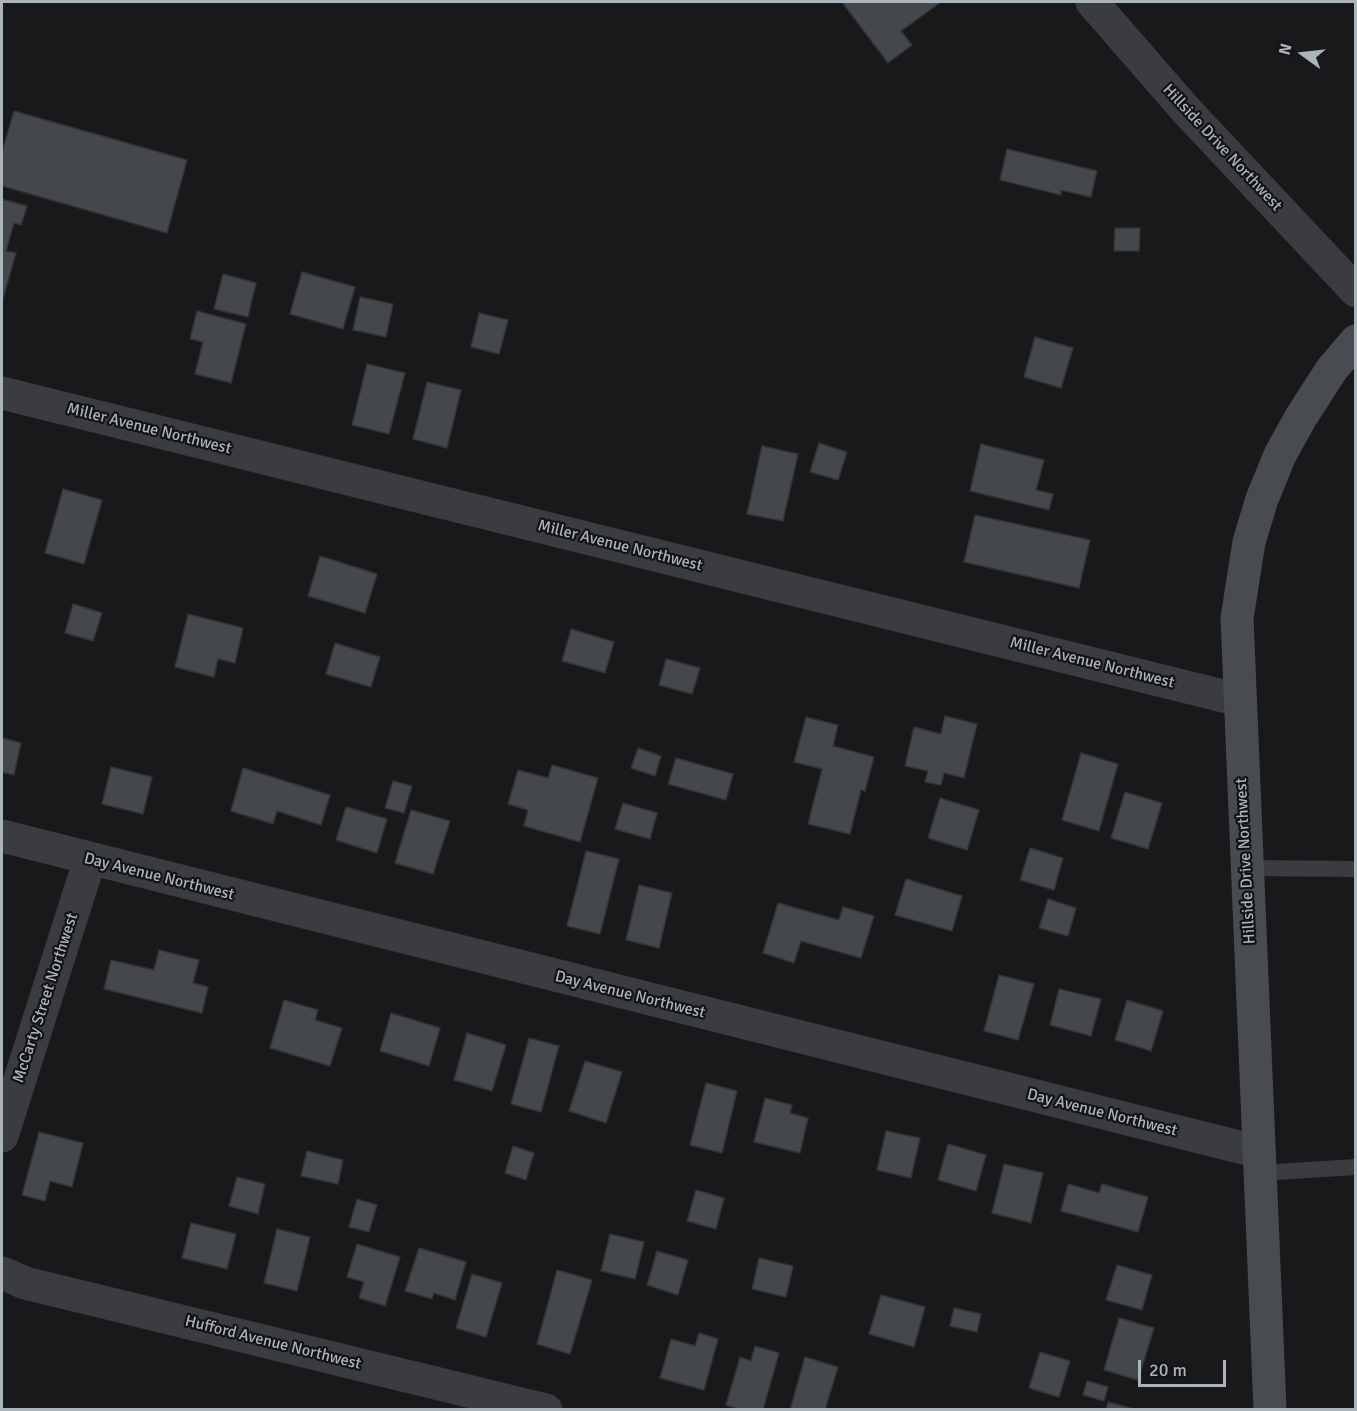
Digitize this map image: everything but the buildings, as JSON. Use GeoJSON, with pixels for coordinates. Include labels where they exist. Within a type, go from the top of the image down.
{"type":"FeatureCollection","features":[{"type":"Feature","properties":{"kind":"main road","name":"Hillside Drive Northwest"},"geometry":{"type":"LineString","coordinates":[[1270,1410],[1237,618],[1249,542],[1262,499],[1301,417],[1332,369],[1356,341]]}},
{"type":"Feature","properties":{"kind":"street","name":"Hillside Drive Northwest"},"geometry":{"type":"LineString","coordinates":[[1092,2],[1185,109],[1356,291]]}},
{"type":"Feature","properties":{"kind":"street","name":"Miller Avenue Northwest"},"geometry":{"type":"LineString","coordinates":[[2,393],[1239,700]]}},
{"type":"Feature","properties":{"kind":"street","name":"Day Avenue Northwest"},"geometry":{"type":"LineString","coordinates":[[2,836],[1260,1162]]}},
{"type":"Feature","properties":{"kind":"street","name":"McCarty Street Northwest"},"geometry":{"type":"LineString","coordinates":[[2,1136],[90,860]]}},
{"type":"Feature","properties":{"kind":"street","name":"Hufford Avenue Northwest"},"geometry":{"type":"LineString","coordinates":[[2,1273],[25,1283],[546,1410]]}},
{"type":"Feature","properties":{"kind":"lane"},"geometry":{"type":"LineString","coordinates":[[1246,868],[1356,869]]}},
{"type":"Feature","properties":{"kind":"lane"},"geometry":{"type":"LineString","coordinates":[[1260,1162],[1356,1167]]}}]}
